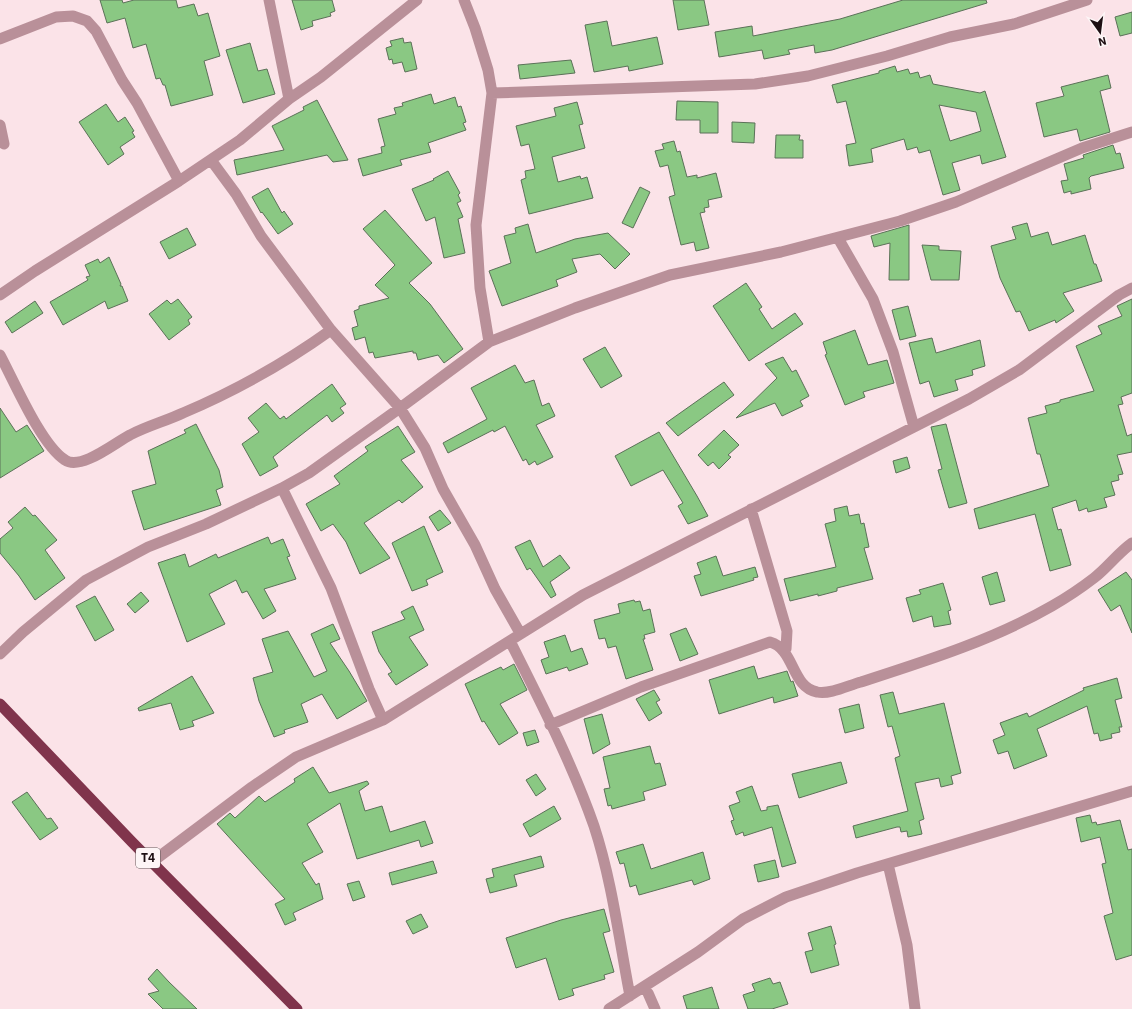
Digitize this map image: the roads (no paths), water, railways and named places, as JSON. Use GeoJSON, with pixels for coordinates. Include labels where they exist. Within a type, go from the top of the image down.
{"type":"FeatureCollection","features":[{"type":"Feature","properties":{"kind":"highway","name":"T4"},"geometry":{"type":"LineString","coordinates":[[0,704],[152,862],[297,1009]]}},
{"type":"Feature","properties":{"kind":"street"},"geometry":{"type":"LineString","coordinates":[[262,0],[271,13]]}},
{"type":"Feature","properties":{"kind":"street"},"geometry":{"type":"LineString","coordinates":[[269,0],[289,99]]}},
{"type":"Feature","properties":{"kind":"street"},"geometry":{"type":"LineString","coordinates":[[0,295],[34,270],[180,181],[240,140],[289,99],[321,77],[417,0]]}},
{"type":"Feature","properties":{"kind":"street"},"geometry":{"type":"LineString","coordinates":[[464,0],[475,28],[488,70],[492,93],[476,225],[477,259],[489,342]]}},
{"type":"Feature","properties":{"kind":"street"},"geometry":{"type":"LineString","coordinates":[[492,93],[755,84],[808,76],[887,56],[950,37],[1014,24],[1087,0]]}},
{"type":"Feature","properties":{"kind":"street"},"geometry":{"type":"LineString","coordinates":[[0,39],[56,17],[73,16],[87,21],[96,31],[122,80],[137,103],[153,135],[180,181]]}},
{"type":"Feature","properties":{"kind":"street"},"geometry":{"type":"LineString","coordinates":[[0,125],[4,144]]}},
{"type":"Feature","properties":{"kind":"street"},"geometry":{"type":"LineString","coordinates":[[0,654],[28,627],[86,580],[148,547],[206,524],[282,488],[309,473],[489,342],[575,308],[670,275],[781,252],[838,238],[956,202],[1044,163],[1082,148],[1132,132]]}},
{"type":"Feature","properties":{"kind":"street"},"geometry":{"type":"LineString","coordinates":[[211,160],[236,194],[261,236],[331,330],[400,408],[426,448],[443,489],[475,545],[496,589],[520,633]]}},
{"type":"Feature","properties":{"kind":"street"},"geometry":{"type":"LineString","coordinates":[[838,238],[873,299],[893,352],[914,427]]}},
{"type":"Feature","properties":{"kind":"street"},"geometry":{"type":"LineString","coordinates":[[152,862],[252,787],[296,757],[383,720],[583,595],[969,399],[1019,370],[1119,295],[1132,288]]}},
{"type":"Feature","properties":{"kind":"street"},"geometry":{"type":"LineString","coordinates":[[0,355],[34,421],[53,449],[66,461],[74,462],[83,461],[104,451],[128,435],[183,414],[249,381],[296,355],[331,330]]}},
{"type":"Feature","properties":{"kind":"street"},"geometry":{"type":"LineString","coordinates":[[282,488],[331,588],[369,690],[383,720]]}},
{"type":"Feature","properties":{"kind":"street"},"geometry":{"type":"LineString","coordinates":[[550,725],[641,687],[760,644],[770,642],[786,649],[787,631],[751,509]]}},
{"type":"Feature","properties":{"kind":"street"},"geometry":{"type":"LineString","coordinates":[[781,647],[802,683],[809,690],[820,693],[833,690],[898,670],[1003,631],[1052,606],[1095,578],[1132,543]]}},
{"type":"Feature","properties":{"kind":"street"},"geometry":{"type":"LineString","coordinates":[[510,641],[578,784],[594,827],[611,889],[630,996]]}},
{"type":"Feature","properties":{"kind":"street"},"geometry":{"type":"LineString","coordinates":[[609,1009],[698,952],[743,919],[786,897],[888,864],[1132,791]]}},
{"type":"Feature","properties":{"kind":"street"},"geometry":{"type":"LineString","coordinates":[[888,864],[907,945],[915,1009]]}},
{"type":"Feature","properties":{"kind":"street"},"geometry":{"type":"LineString","coordinates":[[648,993],[655,1009]]}}]}
